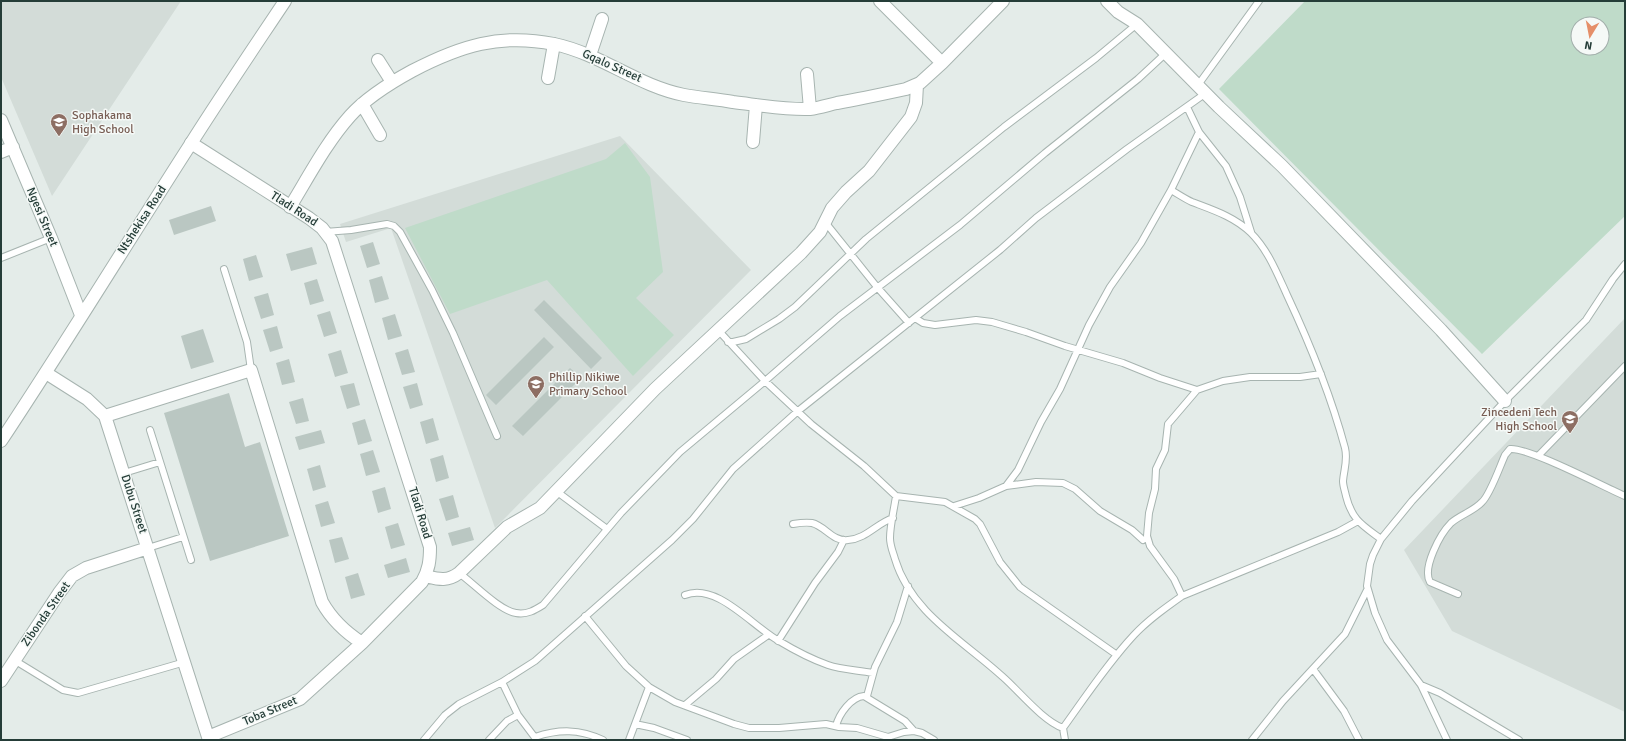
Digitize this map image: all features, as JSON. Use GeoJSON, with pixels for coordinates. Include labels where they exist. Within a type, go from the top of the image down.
{"type":"FeatureCollection","features":[{"type":"Feature","properties":{"kind":"street","name":"Ntshekisa Road"},"geometry":{"type":"LineString","coordinates":[[1,441],[191,143],[285,1]]}},
{"type":"Feature","properties":{"kind":"street"},"geometry":{"type":"LineString","coordinates":[[880,1],[942,63]]}},
{"type":"Feature","properties":{"kind":"street","name":"Gqalo Street"},"geometry":{"type":"LineString","coordinates":[[290,207],[322,154],[341,127],[362,104],[392,82],[432,61],[471,45],[506,40],[526,40],[554,44],[590,55],[656,86],[684,95],[756,105],[810,109],[906,89],[917,84],[942,63],[1003,1]]}},
{"type":"Feature","properties":{"kind":"street"},"geometry":{"type":"LineString","coordinates":[[1107,1],[1118,12],[1137,24],[1165,54],[1282,166],[1309,196],[1436,324],[1505,401]]}},
{"type":"Feature","properties":{"kind":"street"},"geometry":{"type":"LineString","coordinates":[[590,55],[602,19]]}},
{"type":"Feature","properties":{"kind":"street"},"geometry":{"type":"LineString","coordinates":[[548,78],[554,44]]}},
{"type":"Feature","properties":{"kind":"street"},"geometry":{"type":"LineString","coordinates":[[378,60],[392,82]]}},
{"type":"Feature","properties":{"kind":"street"},"geometry":{"type":"LineString","coordinates":[[807,74],[810,109]]}},
{"type":"Feature","properties":{"kind":"street"},"geometry":{"type":"LineString","coordinates":[[425,576],[443,580],[453,578],[459,574],[507,527],[536,511],[655,389],[801,253],[820,232],[832,208],[846,192],[869,171],[911,117],[916,103],[917,84]]}},
{"type":"Feature","properties":{"kind":"street"},"geometry":{"type":"LineString","coordinates":[[362,104],[380,135]]}},
{"type":"Feature","properties":{"kind":"street"},"geometry":{"type":"LineString","coordinates":[[753,142],[756,105]]}},
{"type":"Feature","properties":{"kind":"street","name":"Ngesi Street"},"geometry":{"type":"LineString","coordinates":[[1,120],[51,238],[81,315]]}},
{"type":"Feature","properties":{"kind":"street","name":"Tladi Road"},"geometry":{"type":"LineString","coordinates":[[191,143],[309,218],[326,232],[336,250],[429,540],[430,563],[422,582],[362,643]]}},
{"type":"Feature","properties":{"kind":"street"},"geometry":{"type":"LineString","coordinates":[[1,152],[12,147]]}},
{"type":"Feature","properties":{"kind":"street"},"geometry":{"type":"LineString","coordinates":[[105,416],[251,370],[322,602],[328,613],[340,627],[362,643]]}},
{"type":"Feature","properties":{"kind":"street","name":"Dubu Street"},"geometry":{"type":"LineString","coordinates":[[46,372],[87,399],[105,416],[185,662],[208,738]]}},
{"type":"Feature","properties":{"kind":"street","name":"Zibonda Street"},"geometry":{"type":"LineString","coordinates":[[1,681],[59,593],[72,576],[86,568],[148,548]]}},
{"type":"Feature","properties":{"kind":"street","name":"Toba Street"},"geometry":{"type":"LineString","coordinates":[[208,738],[300,699],[362,643]]}},
{"type":"Feature","properties":{"kind":"lane"},"geometry":{"type":"LineString","coordinates":[[424,740],[435,726],[459,704],[502,682],[535,661],[672,540],[693,519],[733,469],[798,411],[1000,250],[1036,218],[1127,149],[1186,107],[1202,89],[1259,1]]}},
{"type":"Feature","properties":{"kind":"lane"},"geometry":{"type":"LineString","coordinates":[[728,342],[746,339],[795,307],[850,253],[1004,127],[1096,58],[1137,24]]}},
{"type":"Feature","properties":{"kind":"lane"},"geometry":{"type":"LineString","coordinates":[[459,574],[509,611],[517,614],[530,612],[547,602],[607,529],[644,488],[680,452],[766,382],[840,316],[960,225],[1045,153],[1138,79],[1165,54]]}},
{"type":"Feature","properties":{"kind":"lane"},"geometry":{"type":"LineString","coordinates":[[1186,107],[1199,132],[1226,166],[1240,197],[1251,232]]}},
{"type":"Feature","properties":{"kind":"lane"},"geometry":{"type":"LineString","coordinates":[[1006,486],[1018,470],[1040,422],[1060,389],[1089,325],[1110,287],[1141,243],[1171,190],[1199,132]]}},
{"type":"Feature","properties":{"kind":"lane"},"geometry":{"type":"LineString","coordinates":[[1171,190],[1191,201],[1218,211],[1240,224],[1251,232],[1263,247],[1300,322],[1320,374],[1346,450],[1346,465],[1343,481],[1347,502],[1358,521],[1380,539]]}},
{"type":"Feature","properties":{"kind":"lane"},"geometry":{"type":"LineString","coordinates":[[825,222],[877,288],[909,323]]}},
{"type":"Feature","properties":{"kind":"lane"},"geometry":{"type":"LineString","coordinates":[[326,232],[351,230],[387,224],[391,224],[397,228],[414,256],[453,333],[497,436]]}},
{"type":"Feature","properties":{"kind":"lane"},"geometry":{"type":"LineString","coordinates":[[1,258],[51,238]]}},
{"type":"Feature","properties":{"kind":"lane"},"geometry":{"type":"LineString","coordinates":[[1252,740],[1283,701],[1345,634],[1367,590],[1370,564],[1375,548],[1380,539],[1412,501],[1505,401],[1576,332],[1625,264]]}},
{"type":"Feature","properties":{"kind":"lane"},"geometry":{"type":"LineString","coordinates":[[224,269],[247,342],[251,370]]}},
{"type":"Feature","properties":{"kind":"lane"},"geometry":{"type":"LineString","coordinates":[[915,318],[923,323],[934,325],[976,320],[992,322],[1123,363],[1160,378],[1197,390]]}},
{"type":"Feature","properties":{"kind":"lane"},"geometry":{"type":"LineString","coordinates":[[718,330],[766,382],[864,466],[896,496],[940,501],[954,506],[978,522],[1000,562],[1020,587],[1117,655]]}},
{"type":"Feature","properties":{"kind":"lane"},"geometry":{"type":"LineString","coordinates":[[1538,456],[1625,366]]}},
{"type":"Feature","properties":{"kind":"lane"},"geometry":{"type":"LineString","coordinates":[[1182,596],[1174,579],[1148,543],[1148,520],[1155,489],[1156,469],[1165,450],[1168,424],[1197,390],[1232,379],[1300,377],[1320,374]]}},
{"type":"Feature","properties":{"kind":"lane"},"geometry":{"type":"LineString","coordinates":[[150,430],[191,560]]}},
{"type":"Feature","properties":{"kind":"lane"},"geometry":{"type":"LineString","coordinates":[[1458,594],[1433,584],[1428,578],[1427,572],[1429,563],[1442,534],[1452,523],[1483,502],[1510,449],[1520,449],[1538,456],[1625,496]]}},
{"type":"Feature","properties":{"kind":"lane"},"geometry":{"type":"LineString","coordinates":[[124,473],[160,462]]}},
{"type":"Feature","properties":{"kind":"lane"},"geometry":{"type":"LineString","coordinates":[[954,506],[979,498],[1006,486],[1036,482],[1060,482],[1075,489],[1100,511],[1132,530],[1143,540]]}},
{"type":"Feature","properties":{"kind":"lane"},"geometry":{"type":"LineString","coordinates":[[556,491],[607,529]]}},
{"type":"Feature","properties":{"kind":"lane"},"geometry":{"type":"LineString","coordinates":[[896,496],[890,539],[891,547],[898,569],[908,586],[934,620],[1002,676],[1046,718],[1063,728],[1066,740]]}},
{"type":"Feature","properties":{"kind":"lane"},"geometry":{"type":"LineString","coordinates":[[793,524],[811,523],[832,536],[844,540],[859,537],[893,518]]}},
{"type":"Feature","properties":{"kind":"lane"},"geometry":{"type":"LineString","coordinates":[[1063,728],[1117,655],[1140,629],[1160,611],[1182,596],[1338,532],[1358,521]]}},
{"type":"Feature","properties":{"kind":"lane"},"geometry":{"type":"LineString","coordinates":[[148,548],[183,537]]}},
{"type":"Feature","properties":{"kind":"lane"},"geometry":{"type":"LineString","coordinates":[[778,641],[815,583],[838,552],[844,540]]}},
{"type":"Feature","properties":{"kind":"lane"},"geometry":{"type":"LineString","coordinates":[[867,696],[873,672],[897,622],[908,586]]}},
{"type":"Feature","properties":{"kind":"lane"},"geometry":{"type":"LineString","coordinates":[[1367,590],[1384,634],[1421,685],[1447,740]]}},
{"type":"Feature","properties":{"kind":"lane"},"geometry":{"type":"LineString","coordinates":[[684,595],[697,592],[709,594],[746,615],[768,635],[778,641],[828,665],[873,672]]}},
{"type":"Feature","properties":{"kind":"lane"},"geometry":{"type":"LineString","coordinates":[[585,616],[626,666],[649,687],[675,702],[749,728],[779,728],[821,724],[857,728],[887,739],[904,732],[914,731],[922,733],[934,740]]}},
{"type":"Feature","properties":{"kind":"lane"},"geometry":{"type":"LineString","coordinates":[[685,705],[716,679],[734,659],[768,635]]}},
{"type":"Feature","properties":{"kind":"lane"},"geometry":{"type":"LineString","coordinates":[[14,660],[63,690],[78,693],[185,662]]}},
{"type":"Feature","properties":{"kind":"lane"},"geometry":{"type":"LineString","coordinates":[[1313,669],[1344,712],[1360,740]]}},
{"type":"Feature","properties":{"kind":"lane"},"geometry":{"type":"LineString","coordinates":[[502,682],[518,715],[536,739],[549,732],[569,731],[586,733],[603,740]]}},
{"type":"Feature","properties":{"kind":"lane"},"geometry":{"type":"LineString","coordinates":[[1421,685],[1440,693],[1518,740]]}},
{"type":"Feature","properties":{"kind":"lane"},"geometry":{"type":"LineString","coordinates":[[629,740],[649,687]]}},
{"type":"Feature","properties":{"kind":"lane"},"geometry":{"type":"LineString","coordinates":[[836,726],[841,713],[846,708],[860,696],[867,696],[906,721],[914,731]]}},
{"type":"Feature","properties":{"kind":"lane"},"geometry":{"type":"LineString","coordinates":[[489,740],[508,721],[518,715]]}},
{"type":"Feature","properties":{"kind":"lane"},"geometry":{"type":"LineString","coordinates":[[635,724],[654,728],[687,740]]}},
{"type":"Feature","properties":{"kind":"shaded area","name":"Sophakama High School"},"geometry":{"type":"Polygon","coordinates":[[[1,1],[181,1],[52,196],[1,77],[1,1]]]}},
{"type":"Feature","properties":{"kind":"shaded area","name":"Phillip Nikiwe Primary School"},"geometry":{"type":"Polygon","coordinates":[[[620,136],[751,270],[495,528],[391,228],[346,242],[340,224],[620,136]]]}},
{"type":"Feature","properties":{"kind":"shaded area","name":"Zincedeni Tech High School"},"geometry":{"type":"Polygon","coordinates":[[[1625,318],[1625,712],[1452,631],[1404,550],[1625,318]]]}},
{"type":"Feature","properties":{"kind":"green space"},"geometry":{"type":"Polygon","coordinates":[[[1305,1],[1625,1],[1625,216],[1482,354],[1219,89],[1305,1]]]}},
{"type":"Feature","properties":{"kind":"green space"},"geometry":{"type":"Polygon","coordinates":[[[625,143],[650,177],[663,272],[636,298],[674,335],[633,376],[547,280],[450,314],[405,228],[606,159],[625,143]]]}},
{"type":"Feature","properties":{"kind":"building"},"geometry":{"type":"Polygon","coordinates":[[[211,206],[216,221],[174,235],[169,220],[211,206]]]}},
{"type":"Feature","properties":{"kind":"building"},"geometry":{"type":"Polygon","coordinates":[[[373,242],[380,264],[367,268],[360,246],[373,242]]]}},
{"type":"Feature","properties":{"kind":"building"},"geometry":{"type":"Polygon","coordinates":[[[312,247],[317,264],[291,271],[286,254],[312,247]]]}},
{"type":"Feature","properties":{"kind":"building"},"geometry":{"type":"Polygon","coordinates":[[[256,255],[263,277],[249,281],[243,259],[256,255]]]}},
{"type":"Feature","properties":{"kind":"building"},"geometry":{"type":"Polygon","coordinates":[[[382,276],[389,299],[375,303],[369,280],[382,276]]]}},
{"type":"Feature","properties":{"kind":"building"},"geometry":{"type":"Polygon","coordinates":[[[317,279],[324,301],[310,305],[304,283],[317,279]]]}},
{"type":"Feature","properties":{"kind":"building"},"geometry":{"type":"Polygon","coordinates":[[[268,293],[274,315],[261,319],[254,297],[268,293]]]}},
{"type":"Feature","properties":{"kind":"building"},"geometry":{"type":"Polygon","coordinates":[[[544,300],[602,358],[591,369],[534,310],[544,300]]]}},
{"type":"Feature","properties":{"kind":"building"},"geometry":{"type":"Polygon","coordinates":[[[330,311],[337,333],[324,337],[317,315],[330,311]]]}},
{"type":"Feature","properties":{"kind":"building"},"geometry":{"type":"Polygon","coordinates":[[[395,314],[402,336],[388,340],[382,318],[395,314]]]}},
{"type":"Feature","properties":{"kind":"building"},"geometry":{"type":"Polygon","coordinates":[[[277,326],[283,348],[270,352],[263,330],[277,326]]]}},
{"type":"Feature","properties":{"kind":"building"},"geometry":{"type":"Polygon","coordinates":[[[203,329],[214,362],[191,369],[181,336],[203,329]]]}},
{"type":"Feature","properties":{"kind":"building"},"geometry":{"type":"Polygon","coordinates":[[[544,337],[554,347],[496,405],[486,395],[544,337]]]}},
{"type":"Feature","properties":{"kind":"building"},"geometry":{"type":"Polygon","coordinates":[[[408,349],[415,372],[402,375],[395,353],[408,349]]]}},
{"type":"Feature","properties":{"kind":"building"},"geometry":{"type":"Polygon","coordinates":[[[341,350],[348,373],[335,377],[328,354],[341,350]]]}},
{"type":"Feature","properties":{"kind":"building"},"geometry":{"type":"Polygon","coordinates":[[[289,359],[295,382],[282,385],[276,363],[289,359]]]}},
{"type":"Feature","properties":{"kind":"building"},"geometry":{"type":"Polygon","coordinates":[[[570,368],[581,378],[523,436],[512,426],[570,368]]]}},
{"type":"Feature","properties":{"kind":"building"},"geometry":{"type":"Polygon","coordinates":[[[354,383],[360,405],[347,409],[340,386],[354,383]]]}},
{"type":"Feature","properties":{"kind":"building"},"geometry":{"type":"Polygon","coordinates":[[[417,383],[423,405],[410,409],[403,387],[417,383]]]}},
{"type":"Feature","properties":{"kind":"building"},"geometry":{"type":"Polygon","coordinates":[[[229,393],[245,447],[260,442],[289,536],[210,561],[164,413],[229,393]]]}},
{"type":"Feature","properties":{"kind":"building"},"geometry":{"type":"Polygon","coordinates":[[[303,398],[309,421],[296,424],[289,402],[303,398]]]}},
{"type":"Feature","properties":{"kind":"building"},"geometry":{"type":"Polygon","coordinates":[[[433,418],[439,440],[426,444],[420,422],[433,418]]]}},
{"type":"Feature","properties":{"kind":"building"},"geometry":{"type":"Polygon","coordinates":[[[365,419],[372,441],[358,445],[352,423],[365,419]]]}},
{"type":"Feature","properties":{"kind":"building"},"geometry":{"type":"Polygon","coordinates":[[[321,430],[325,443],[299,450],[295,437],[321,430]]]}},
{"type":"Feature","properties":{"kind":"building"},"geometry":{"type":"Polygon","coordinates":[[[373,450],[380,472],[366,476],[360,454],[373,450]]]}},
{"type":"Feature","properties":{"kind":"building"},"geometry":{"type":"Polygon","coordinates":[[[443,455],[449,478],[436,482],[430,459],[443,455]]]}},
{"type":"Feature","properties":{"kind":"building"},"geometry":{"type":"Polygon","coordinates":[[[320,465],[326,487],[313,491],[307,469],[320,465]]]}},
{"type":"Feature","properties":{"kind":"building"},"geometry":{"type":"Polygon","coordinates":[[[385,487],[391,509],[378,513],[372,491],[385,487]]]}},
{"type":"Feature","properties":{"kind":"building"},"geometry":{"type":"Polygon","coordinates":[[[453,495],[459,517],[446,521],[439,499],[453,495]]]}},
{"type":"Feature","properties":{"kind":"building"},"geometry":{"type":"Polygon","coordinates":[[[328,501],[335,523],[321,527],[315,505],[328,501]]]}},
{"type":"Feature","properties":{"kind":"building"},"geometry":{"type":"Polygon","coordinates":[[[398,523],[405,545],[391,549],[385,527],[398,523]]]}},
{"type":"Feature","properties":{"kind":"building"},"geometry":{"type":"Polygon","coordinates":[[[470,527],[474,540],[452,546],[448,533],[470,527]]]}},
{"type":"Feature","properties":{"kind":"building"},"geometry":{"type":"Polygon","coordinates":[[[342,537],[349,559],[335,563],[329,540],[342,537]]]}},
{"type":"Feature","properties":{"kind":"building"},"geometry":{"type":"Polygon","coordinates":[[[406,558],[410,572],[388,578],[384,565],[406,558]]]}},
{"type":"Feature","properties":{"kind":"building"},"geometry":{"type":"Polygon","coordinates":[[[358,573],[365,595],[351,599],[345,577],[358,573]]]}},
{"type":"Feature","properties":{"kind":"place","name":"Sophakama High School"},"geometry":{"type":"Point","coordinates":[59,137]}},
{"type":"Feature","properties":{"kind":"place","name":"Phillip Nikiwe Primary School"},"geometry":{"type":"Point","coordinates":[536,399]}},
{"type":"Feature","properties":{"kind":"place","name":"Zincedeni Tech High School"},"geometry":{"type":"Point","coordinates":[1570,434]}}]}
